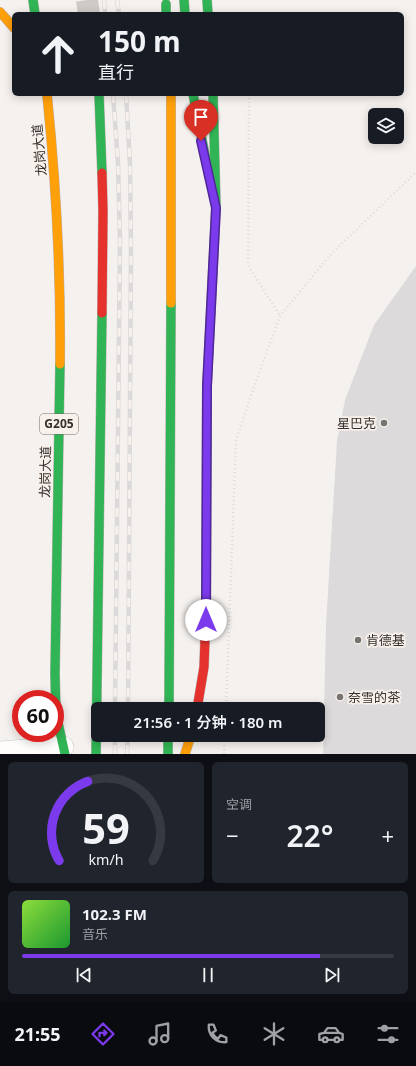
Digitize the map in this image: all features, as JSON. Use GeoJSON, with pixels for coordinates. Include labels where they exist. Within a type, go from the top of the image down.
{"type":"FeatureCollection","features":[{"type":"Feature","properties":{"kind":"main road"},"geometry":{"type":"LineString","coordinates":[[33,0],[35,12]]}},
{"type":"Feature","properties":{"kind":"main road"},"geometry":{"type":"LineString","coordinates":[[184,0],[185,12]]}},
{"type":"Feature","properties":{"kind":"main road"},"geometry":{"type":"LineString","coordinates":[[207,0],[208,12]]}},
{"type":"Feature","properties":{"kind":"main road"},"geometry":{"type":"LineString","coordinates":[[166,4],[166,12]]}},
{"type":"Feature","properties":{"kind":"main road"},"geometry":{"type":"LineString","coordinates":[[0,12],[12,26]]}},
{"type":"Feature","properties":{"kind":"main road","name":"龙岗大道"},"geometry":{"type":"LineString","coordinates":[[47,96],[52,142],[61,301],[55,674],[56,714],[64,751]]}},
{"type":"Feature","properties":{"kind":"main road"},"geometry":{"type":"LineString","coordinates":[[96,754],[103,211],[99,96]]}},
{"type":"Feature","properties":{"kind":"main road"},"geometry":{"type":"LineString","coordinates":[[169,702],[172,212],[171,96]]}},
{"type":"Feature","properties":{"kind":"main road"},"geometry":{"type":"LineString","coordinates":[[193,96],[201,141],[216,208]]}},
{"type":"Feature","properties":{"kind":"main road"},"geometry":{"type":"LineString","coordinates":[[198,702],[204,667],[206,620],[207,386],[216,208],[213,96]]}},
{"type":"Feature","properties":{"kind":"main road"},"geometry":{"type":"LineString","coordinates":[[168,742],[168,754]]}},
{"type":"Feature","properties":{"kind":"main road"},"geometry":{"type":"LineString","coordinates":[[185,754],[189,742]]}},
{"type":"Feature","properties":{"kind":"street"},"geometry":{"type":"LineString","coordinates":[[0,752],[64,751]]}},
{"type":"Feature","properties":{"kind":"path"},"geometry":{"type":"LineString","coordinates":[[248,96],[248,265],[280,316]]}},
{"type":"Feature","properties":{"kind":"path"},"geometry":{"type":"LineString","coordinates":[[226,702],[236,440],[280,316],[330,255],[416,172]]}},
{"type":"Feature","properties":{"kind":"path"},"geometry":{"type":"LineString","coordinates":[[224,754],[225,742]]}},
{"type":"Feature","properties":{"kind":"building"},"geometry":{"type":"Polygon","coordinates":[[[416,266],[416,754],[323,754],[323,742],[325,742],[326,625],[337,441],[345,400],[374,325],[416,266]]]}},
{"type":"Feature","properties":{"kind":"tunnel"},"geometry":{"type":"LineString","coordinates":[[87,0],[89,12]]}},
{"type":"Feature","properties":{"kind":"railway"},"geometry":{"type":"LineString","coordinates":[[104,0],[105,12]]}},
{"type":"Feature","properties":{"kind":"railway"},"geometry":{"type":"LineString","coordinates":[[117,0],[119,12]]}},
{"type":"Feature","properties":{"kind":"railway"},"geometry":{"type":"LineString","coordinates":[[113,96],[118,163],[120,241],[115,702]]}},
{"type":"Feature","properties":{"kind":"railway"},"geometry":{"type":"LineString","coordinates":[[126,96],[130,164],[131,250],[128,702]]}},
{"type":"Feature","properties":{"kind":"railway"},"geometry":{"type":"LineString","coordinates":[[115,742],[115,754]]}},
{"type":"Feature","properties":{"kind":"railway"},"geometry":{"type":"LineString","coordinates":[[127,754],[128,742]]}},
{"type":"Feature","properties":{"kind":"traffic: fast"},"geometry":{"type":"LineString","coordinates":[[33,0],[35,12]]}},
{"type":"Feature","properties":{"kind":"traffic: fast"},"geometry":{"type":"LineString","coordinates":[[184,0],[185,12]]}},
{"type":"Feature","properties":{"kind":"traffic: fast"},"geometry":{"type":"LineString","coordinates":[[207,0],[208,12]]}},
{"type":"Feature","properties":{"kind":"traffic: fast"},"geometry":{"type":"LineString","coordinates":[[166,4],[166,12]]}},
{"type":"Feature","properties":{"kind":"traffic: fast"},"geometry":{"type":"LineString","coordinates":[[99,96],[102,173]]}},
{"type":"Feature","properties":{"kind":"traffic: fast"},"geometry":{"type":"LineString","coordinates":[[193,96],[206,160]]}},
{"type":"Feature","properties":{"kind":"traffic: fast"},"geometry":{"type":"LineString","coordinates":[[206,611],[207,386],[216,208],[213,96]]}},
{"type":"Feature","properties":{"kind":"traffic: fast"},"geometry":{"type":"LineString","coordinates":[[169,702],[171,303]]}},
{"type":"Feature","properties":{"kind":"traffic: fast"},"geometry":{"type":"LineString","coordinates":[[96,754],[102,313]]}},
{"type":"Feature","properties":{"kind":"traffic: fast"},"geometry":{"type":"LineString","coordinates":[[60,364],[55,674],[56,714],[65,754]]}},
{"type":"Feature","properties":{"kind":"traffic: fast"},"geometry":{"type":"LineString","coordinates":[[168,742],[168,754]]}},
{"type":"Feature","properties":{"kind":"traffic: slow"},"geometry":{"type":"LineString","coordinates":[[0,12],[12,26]]}},
{"type":"Feature","properties":{"kind":"traffic: slow"},"geometry":{"type":"LineString","coordinates":[[47,96],[57,229],[60,296],[60,364]]}},
{"type":"Feature","properties":{"kind":"traffic: slow"},"geometry":{"type":"LineString","coordinates":[[171,96],[171,303]]}},
{"type":"Feature","properties":{"kind":"traffic: slow"},"geometry":{"type":"LineString","coordinates":[[185,754],[189,742]]}},
{"type":"Feature","properties":{"kind":"traffic: jam"},"geometry":{"type":"LineString","coordinates":[[102,173],[102,313]]}},
{"type":"Feature","properties":{"kind":"traffic: jam"},"geometry":{"type":"LineString","coordinates":[[198,702],[204,667],[206,611]]}},
{"type":"Feature","properties":{"kind":"place","name":"星巴克"},"geometry":{"type":"Point","coordinates":[384,423]}},
{"type":"Feature","properties":{"kind":"place","name":"肯德基"},"geometry":{"type":"Point","coordinates":[358,640]}},
{"type":"Feature","properties":{"kind":"place","name":"奈雪的茶"},"geometry":{"type":"Point","coordinates":[340,697]}},
{"type":"Feature","properties":{"kind":"route"},"geometry":{"type":"LineString","coordinates":[[201,141],[216,208],[207,386],[206,620]]}}]}
